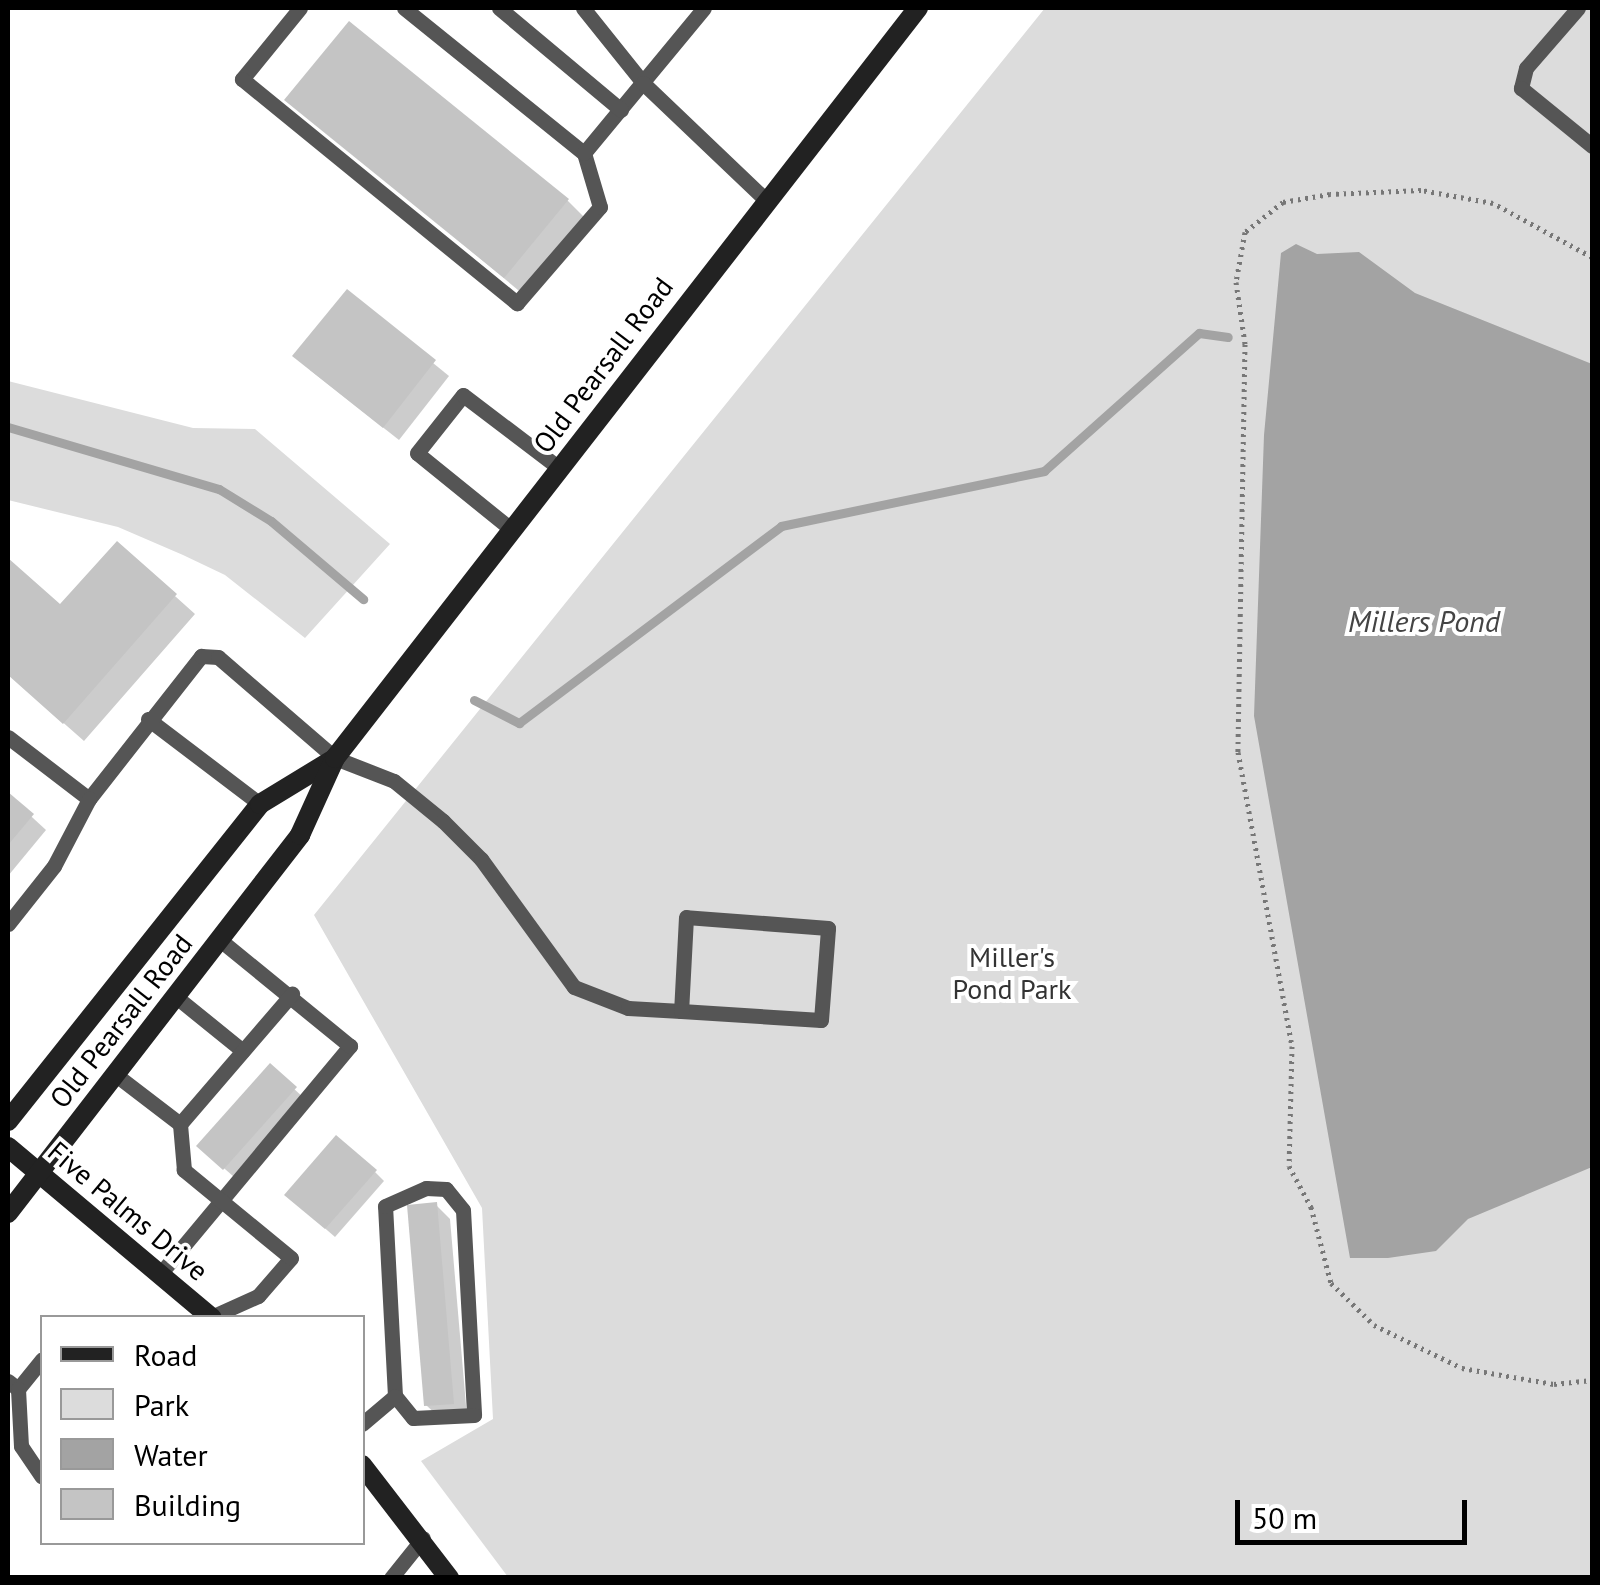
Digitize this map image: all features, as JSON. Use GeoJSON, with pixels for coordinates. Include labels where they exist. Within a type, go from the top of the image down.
{"type":"FeatureCollection","features":[{"type":"Feature","properties":{"kind":"main road","name":"Old Pearsall Road"},"geometry":{"type":"LineString","coordinates":[[8,1213],[300,835],[335,758],[918,8]]}},
{"type":"Feature","properties":{"kind":"main road","name":"Old Pearsall Road"},"geometry":{"type":"LineString","coordinates":[[8,1121],[260,804],[335,758]]}},
{"type":"Feature","properties":{"kind":"main road","name":"Five Palms Drive"},"geometry":{"type":"LineString","coordinates":[[8,1147],[209,1315]]}},
{"type":"Feature","properties":{"kind":"main road"},"geometry":{"type":"LineString","coordinates":[[365,1470],[423,1538],[449,1578]]}},
{"type":"Feature","properties":{"kind":"lane"},"geometry":{"type":"LineString","coordinates":[[300,8],[242,79],[517,304],[600,207],[584,153],[404,8]]}},
{"type":"Feature","properties":{"kind":"lane"},"geometry":{"type":"LineString","coordinates":[[499,8],[621,110]]}},
{"type":"Feature","properties":{"kind":"lane"},"geometry":{"type":"LineString","coordinates":[[583,8],[643,83],[766,200]]}},
{"type":"Feature","properties":{"kind":"lane"},"geometry":{"type":"LineString","coordinates":[[584,153],[704,8]]}},
{"type":"Feature","properties":{"kind":"lane"},"geometry":{"type":"LineString","coordinates":[[1592,17],[1579,8],[1526,68],[1521,88],[1592,146]]}},
{"type":"Feature","properties":{"kind":"lane"},"geometry":{"type":"LineString","coordinates":[[512,530],[417,453],[462,394],[559,468]]}},
{"type":"Feature","properties":{"kind":"lane"},"geometry":{"type":"LineString","coordinates":[[8,924],[54,866],[89,799],[148,719],[201,656],[218,657],[335,758],[394,781],[443,821],[481,859],[574,987],[628,1008],[821,1020],[828,928],[686,917],[681,1011]]}},
{"type":"Feature","properties":{"kind":"lane"},"geometry":{"type":"LineString","coordinates":[[148,719],[260,804]]}},
{"type":"Feature","properties":{"kind":"lane"},"geometry":{"type":"LineString","coordinates":[[8,737],[89,799]]}},
{"type":"Feature","properties":{"kind":"lane"},"geometry":{"type":"LineString","coordinates":[[160,1274],[350,1046],[292,994],[219,939]]}},
{"type":"Feature","properties":{"kind":"lane"},"geometry":{"type":"LineString","coordinates":[[215,1315],[258,1296],[291,1258],[184,1170],[180,1124],[292,994]]}},
{"type":"Feature","properties":{"kind":"lane"},"geometry":{"type":"LineString","coordinates":[[175,996],[243,1050]]}},
{"type":"Feature","properties":{"kind":"lane"},"geometry":{"type":"LineString","coordinates":[[116,1075],[180,1124]]}},
{"type":"Feature","properties":{"kind":"lane"},"geometry":{"type":"LineString","coordinates":[[446,1189],[463,1210],[474,1415],[413,1418],[395,1396],[385,1206],[403,1192],[446,1189]]}},
{"type":"Feature","properties":{"kind":"lane"},"geometry":{"type":"LineString","coordinates":[[40,1361],[12,1385],[21,1446],[40,1475]]}},
{"type":"Feature","properties":{"kind":"lane"},"geometry":{"type":"LineString","coordinates":[[365,1421],[395,1396]]}},
{"type":"Feature","properties":{"kind":"lane"},"geometry":{"type":"LineString","coordinates":[[390,1578],[423,1538]]}},
{"type":"Feature","properties":{"kind":"path"},"geometry":{"type":"LineString","coordinates":[[1592,258],[1493,203],[1421,190],[1330,194],[1282,202],[1245,232],[1236,282],[1244,344],[1238,752],[1292,1046],[1289,1166],[1311,1207],[1331,1283],[1374,1325],[1462,1368],[1554,1384],[1592,1380]]}},
{"type":"Feature","properties":{"kind":"green space","name":"Miller's Pond Park"},"geometry":{"type":"Polygon","coordinates":[[[1045,8],[1592,8],[1592,1577],[508,1577],[421,1461],[493,1419],[482,1208],[314,915],[1045,8]]]}},
{"type":"Feature","properties":{"kind":"green space"},"geometry":{"type":"Polygon","coordinates":[[[8,381],[193,428],[255,429],[390,544],[305,638],[225,575],[183,555],[118,527],[8,500],[8,381]]]}},
{"type":"Feature","properties":{"kind":"water","name":"Millers Pond"},"geometry":{"type":"Polygon","coordinates":[[[1296,244],[1317,254],[1359,252],[1415,293],[1592,364],[1592,1167],[1468,1219],[1436,1251],[1388,1258],[1350,1258],[1254,716],[1264,435],[1281,253],[1296,244]]]}},
{"type":"Feature","properties":{"kind":"building"},"geometry":{"type":"Polygon","coordinates":[[[349,21],[569,199],[504,278],[284,100],[349,21]]]}},
{"type":"Feature","properties":{"kind":"building"},"geometry":{"type":"Polygon","coordinates":[[[347,289],[436,360],[383,428],[292,356],[347,289]]]}},
{"type":"Feature","properties":{"kind":"building"},"geometry":{"type":"Polygon","coordinates":[[[117,541],[177,594],[63,724],[8,675],[8,558],[60,604],[117,541]]]}},
{"type":"Feature","properties":{"kind":"building"},"geometry":{"type":"Polygon","coordinates":[[[8,792],[34,814],[8,845],[8,792]]]}},
{"type":"Feature","properties":{"kind":"building"},"geometry":{"type":"Polygon","coordinates":[[[270,1063],[297,1087],[223,1170],[196,1146],[270,1063]]]}},
{"type":"Feature","properties":{"kind":"building"},"geometry":{"type":"Polygon","coordinates":[[[336,1135],[377,1170],[325,1229],[284,1195],[336,1135]]]}},
{"type":"Feature","properties":{"kind":"building"},"geometry":{"type":"Polygon","coordinates":[[[437,1202],[454,1404],[424,1406],[407,1205],[437,1202]]]}},
{"type":"Feature","properties":{"kind":"waterway"},"geometry":{"type":"LineString","coordinates":[[474,700],[519,723],[781,526],[1044,471],[1199,333],[1228,337]]}},
{"type":"Feature","properties":{"kind":"waterway"},"geometry":{"type":"LineString","coordinates":[[8,427],[219,489],[271,521],[363,599]]}}]}
